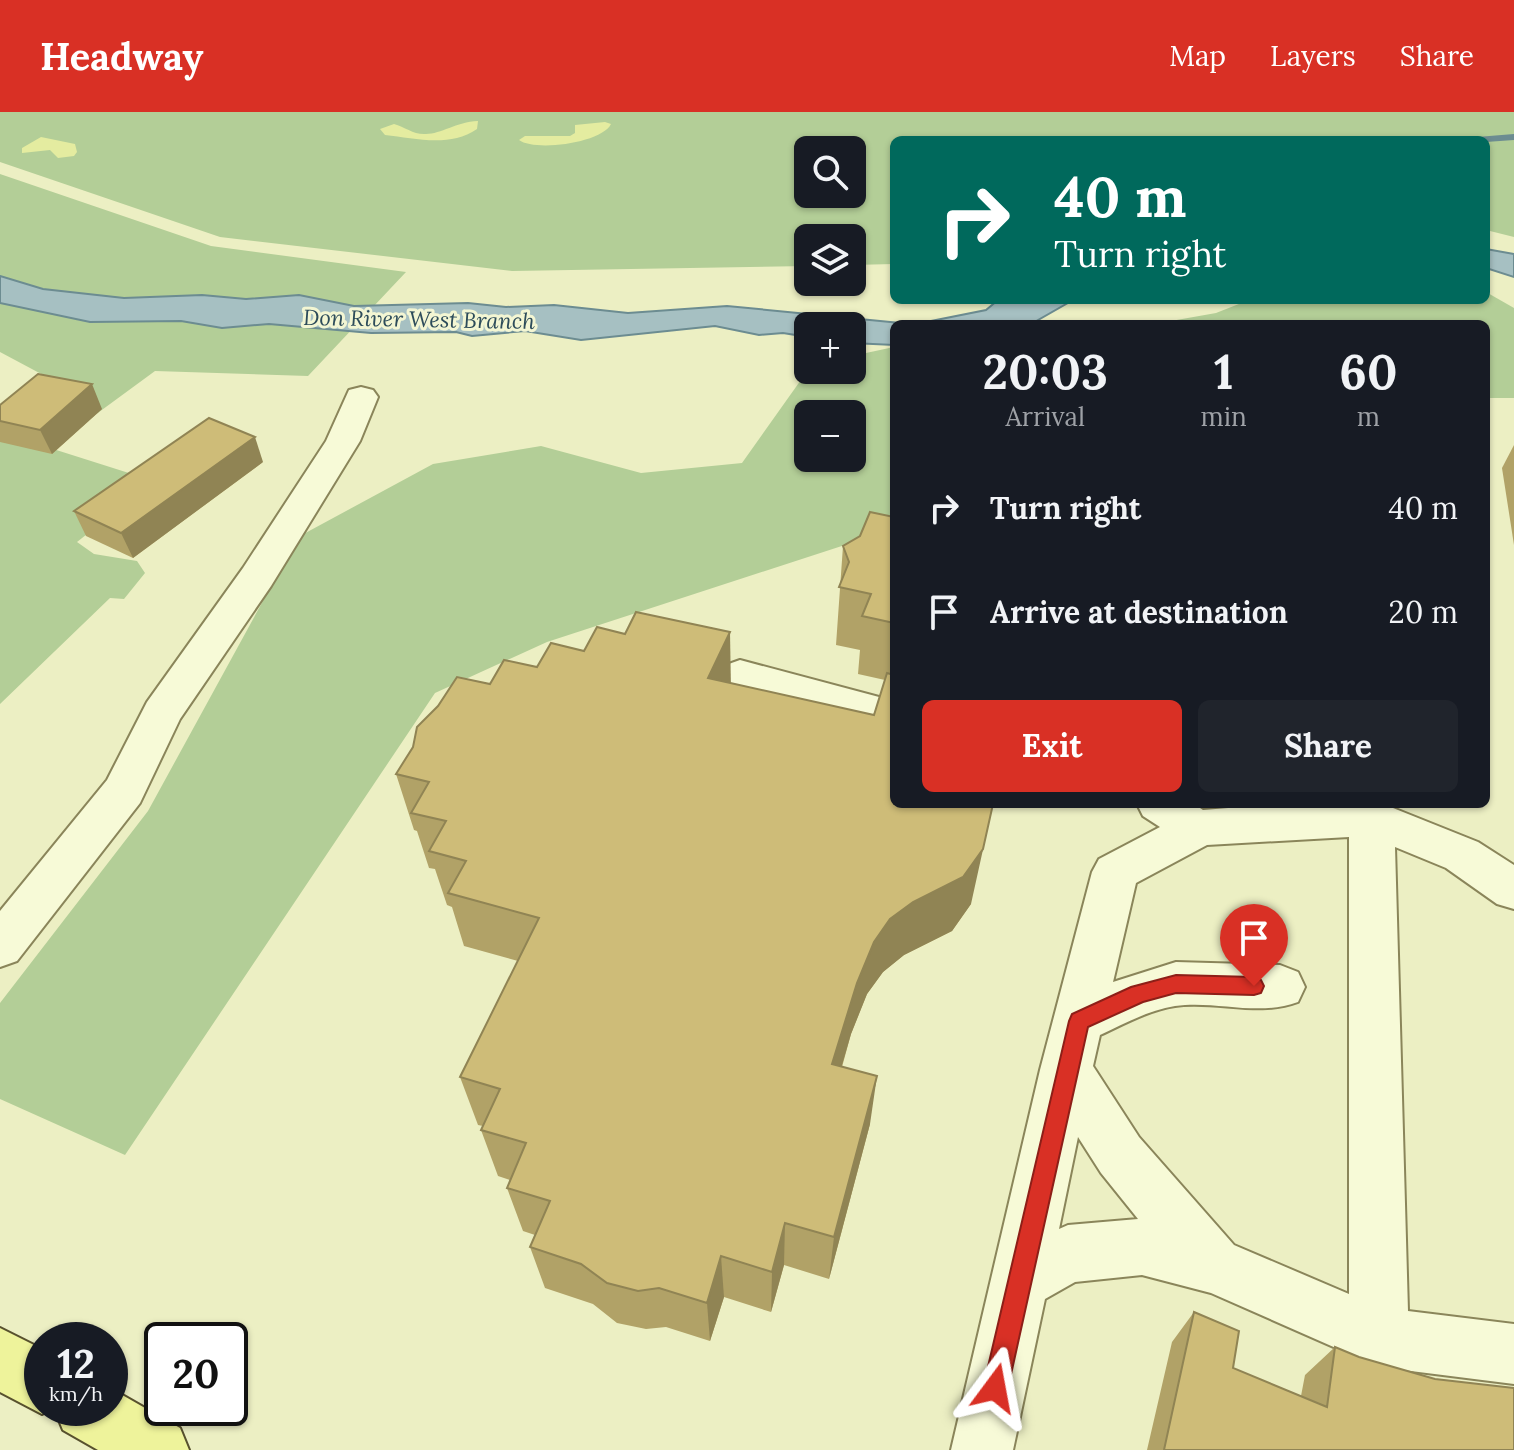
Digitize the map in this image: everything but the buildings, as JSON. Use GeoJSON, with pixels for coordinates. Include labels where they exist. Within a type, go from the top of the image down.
{"type":"FeatureCollection","features":[{"type":"Feature","properties":{"kind":"main road"},"geometry":{"type":"LineString","coordinates":[[0,1358],[24,1372]]}},
{"type":"Feature","properties":{"kind":"main road"},"geometry":{"type":"LineString","coordinates":[[116,1426],[158,1450]]}},
{"type":"Feature","properties":{"kind":"lane"},"geometry":{"type":"LineString","coordinates":[[0,946],[124,791],[162,713],[257,577],[343,441],[361,397]]}},
{"type":"Feature","properties":{"kind":"lane"},"geometry":{"type":"LineString","coordinates":[[740,675],[890,715]]}},
{"type":"Feature","properties":{"kind":"lane"},"geometry":{"type":"LineString","coordinates":[[1165,808],[1197,829]]}},
{"type":"Feature","properties":{"kind":"lane"},"geometry":{"type":"LineString","coordinates":[[1372,818],[1379,1337]]}},
{"type":"Feature","properties":{"kind":"lane"},"geometry":{"type":"LineString","coordinates":[[982,1450],[1115,872],[1197,829],[1221,824],[1372,818],[1462,855],[1514,890]]}},
{"type":"Feature","properties":{"kind":"lane"},"geometry":{"type":"LineString","coordinates":[[1073,1046],[1139,994],[1176,984],[1280,987]]}},
{"type":"Feature","properties":{"kind":"lane"},"geometry":{"type":"LineString","coordinates":[[1073,1046],[1120,1155],[1214,1265]]}},
{"type":"Feature","properties":{"kind":"lane"},"geometry":{"type":"LineString","coordinates":[[1020,1281],[1068,1254],[1142,1247],[1214,1265],[1379,1337],[1514,1354]]}},
{"type":"Feature","properties":{"kind":"lane"},"geometry":{"type":"LineString","coordinates":[[957,1450],[995,1388]]}},
{"type":"Feature","properties":{"kind":"shaded area"},"geometry":{"type":"Polygon","coordinates":[[[0,112],[1514,112],[1514,237],[1490,231],[1490,136],[890,136],[890,264],[866,265],[866,224],[794,224],[794,266],[512,271],[220,237],[0,162],[0,112]]]}},
{"type":"Feature","properties":{"kind":"shaded area"},"geometry":{"type":"Polygon","coordinates":[[[0,174],[211,246],[406,272],[308,376],[155,371],[50,448],[154,481],[77,542],[94,554],[137,561],[145,573],[124,599],[110,598],[0,704],[0,413],[45,376],[0,352],[0,174]]]}},
{"type":"Feature","properties":{"kind":"shaded area"},"geometry":{"type":"Polygon","coordinates":[[[1490,294],[1514,308],[1514,398],[1490,398],[1490,320],[1177,320],[1216,313],[1239,304],[1490,304],[1490,294]]]}},
{"type":"Feature","properties":{"kind":"shaded area"},"geometry":{"type":"Polygon","coordinates":[[[890,348],[890,530],[547,642],[435,693],[125,1155],[0,1099],[0,1003],[148,811],[298,537],[433,464],[541,446],[641,473],[742,463],[798,384],[866,384],[866,353],[890,348]]]}},
{"type":"Feature","properties":{"kind":"sand"},"geometry":{"type":"Polygon","coordinates":[[[478,121],[477,129],[466,135],[443,140],[385,135],[380,129],[394,124],[426,134],[478,121]]]}},
{"type":"Feature","properties":{"kind":"sand"},"geometry":{"type":"Polygon","coordinates":[[[611,124],[605,131],[568,144],[539,145],[519,140],[525,136],[570,136],[575,133],[575,125],[611,124]]]}},
{"type":"Feature","properties":{"kind":"sand"},"geometry":{"type":"Polygon","coordinates":[[[41,137],[75,144],[77,152],[74,156],[58,158],[50,150],[22,153],[22,148],[41,137]]]}},
{"type":"Feature","properties":{"kind":"water"},"geometry":{"type":"Polygon","coordinates":[[[1490,250],[1514,254],[1514,277],[1490,269],[1490,250]]]}},
{"type":"Feature","properties":{"kind":"water","name":"Don River West Branch"},"geometry":{"type":"Polygon","coordinates":[[[0,276],[43,289],[124,298],[202,295],[246,299],[299,295],[354,306],[468,303],[506,307],[554,305],[628,313],[727,306],[794,313],[794,335],[759,335],[715,326],[581,340],[525,331],[472,336],[456,332],[371,333],[269,324],[222,328],[181,321],[90,322],[0,303],[0,276]]]}},
{"type":"Feature","properties":{"kind":"water"},"geometry":{"type":"Polygon","coordinates":[[[993,304],[1066,304],[1038,320],[936,320],[986,310],[993,304]]]}},
{"type":"Feature","properties":{"kind":"water"},"geometry":{"type":"Polygon","coordinates":[[[866,320],[890,322],[890,345],[866,344],[866,320]]]}},
{"type":"Feature","properties":{"kind":"waterway"},"geometry":{"type":"LineString","coordinates":[[1490,139],[1514,137]]}},
{"type":"Feature","properties":{"kind":"route"},"geometry":{"type":"LineString","coordinates":[[995,1388],[1079,1021],[1139,994],[1176,984],[1254,986]]}}]}
